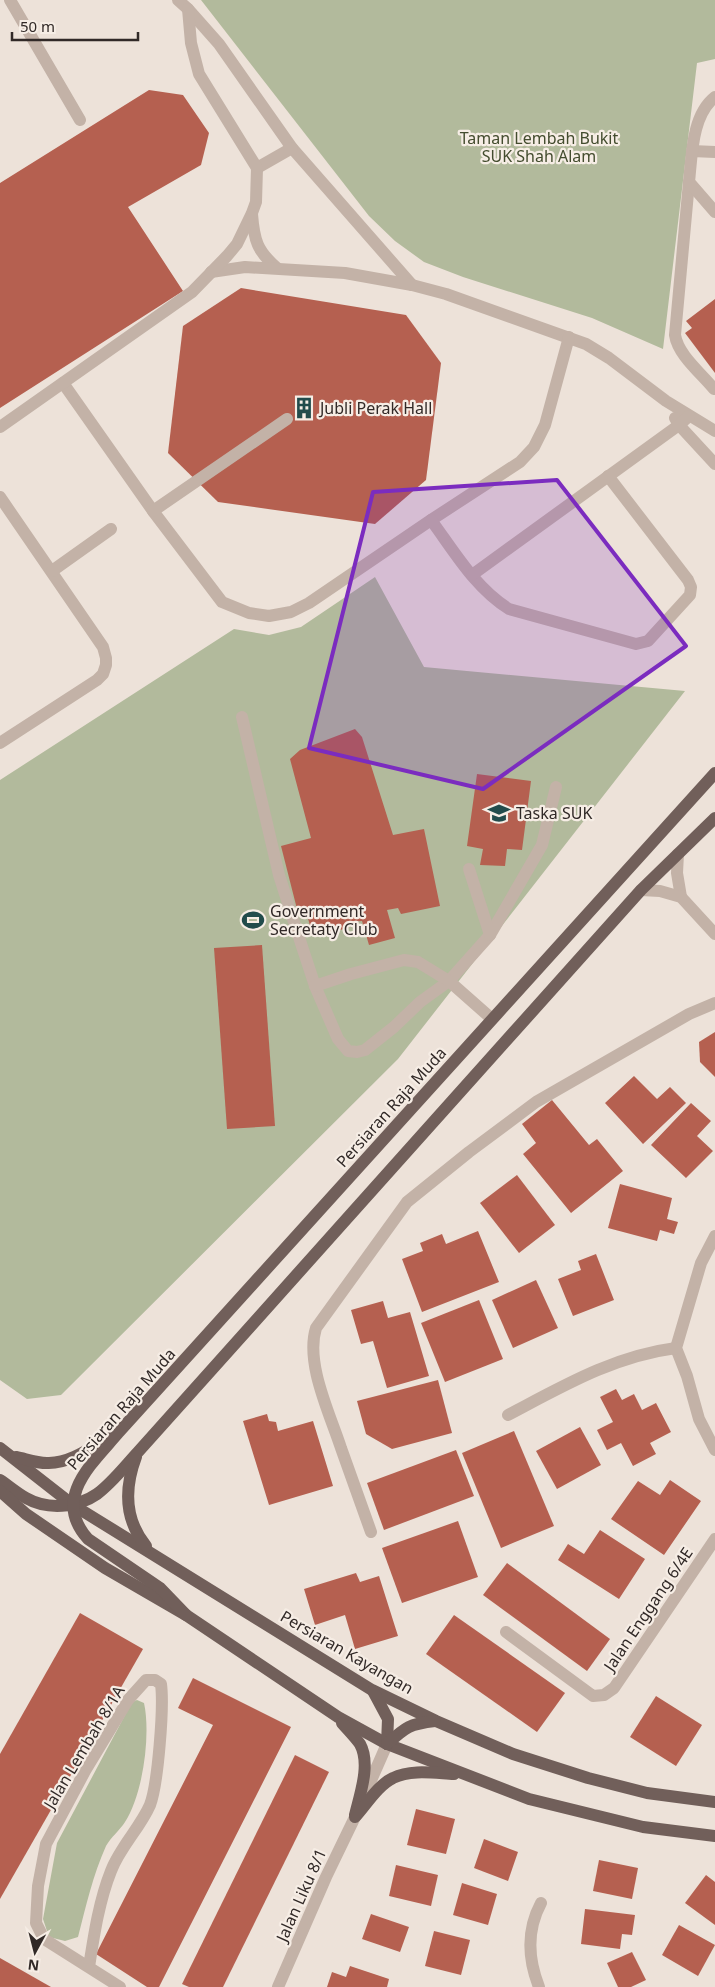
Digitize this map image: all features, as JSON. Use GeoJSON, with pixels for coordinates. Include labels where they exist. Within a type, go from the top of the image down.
{"type":"FeatureCollection","features":[{"type":"Feature","properties":{"kind":"main road","name":"Persiaran Raja Muda"},"geometry":{"type":"LineString","coordinates":[[73,1505],[74,1492],[79,1480],[119,1432],[715,774]]}},
{"type":"Feature","properties":{"kind":"main road"},"geometry":{"type":"LineString","coordinates":[[0,1480],[27,1499],[51,1505],[73,1505],[97,1494],[138,1452],[641,890],[715,818]]}},
{"type":"Feature","properties":{"kind":"main road"},"geometry":{"type":"LineString","coordinates":[[11,1456],[47,1463],[61,1462],[119,1432]]}},
{"type":"Feature","properties":{"kind":"main road","name":"Persiaran Kayangan"},"geometry":{"type":"LineString","coordinates":[[0,1448],[73,1505],[372,1690],[436,1721],[513,1754],[588,1778],[647,1793],[715,1802]]}},
{"type":"Feature","properties":{"kind":"main road"},"geometry":{"type":"LineString","coordinates":[[138,1452],[129,1475],[128,1510],[137,1535],[151,1553]]}},
{"type":"Feature","properties":{"kind":"main road"},"geometry":{"type":"LineString","coordinates":[[0,1491],[26,1514],[105,1568],[186,1615],[338,1717],[387,1744],[529,1799],[643,1827],[715,1836]]}},
{"type":"Feature","properties":{"kind":"main road"},"geometry":{"type":"LineString","coordinates":[[73,1505],[75,1518],[81,1532],[88,1540],[160,1588],[186,1615]]}},
{"type":"Feature","properties":{"kind":"main road"},"geometry":{"type":"LineString","coordinates":[[372,1690],[388,1719],[387,1744]]}},
{"type":"Feature","properties":{"kind":"main road"},"geometry":{"type":"LineString","coordinates":[[338,1717],[360,1745],[365,1761],[363,1783],[355,1817]]}},
{"type":"Feature","properties":{"kind":"main road"},"geometry":{"type":"LineString","coordinates":[[387,1744],[405,1727],[416,1723],[436,1721]]}},
{"type":"Feature","properties":{"kind":"main road"},"geometry":{"type":"LineString","coordinates":[[355,1817],[378,1790],[392,1778],[421,1772],[466,1774]]}},
{"type":"Feature","properties":{"kind":"street"},"geometry":{"type":"LineString","coordinates":[[10,0],[80,120]]}},
{"type":"Feature","properties":{"kind":"street"},"geometry":{"type":"LineString","coordinates":[[178,0],[219,44],[292,148],[412,285]]}},
{"type":"Feature","properties":{"kind":"street"},"geometry":{"type":"LineString","coordinates":[[0,427],[192,292],[237,244],[252,213],[256,202],[257,168],[199,74],[190,44],[188,9]]}},
{"type":"Feature","properties":{"kind":"street"},"geometry":{"type":"LineString","coordinates":[[714,388],[682,352],[676,343],[675,335],[692,151],[702,113],[715,97]]}},
{"type":"Feature","properties":{"kind":"street"},"geometry":{"type":"LineString","coordinates":[[257,168],[292,148]]}},
{"type":"Feature","properties":{"kind":"street"},"geometry":{"type":"LineString","coordinates":[[692,151],[715,152]]}},
{"type":"Feature","properties":{"kind":"street"},"geometry":{"type":"LineString","coordinates":[[689,182],[715,212]]}},
{"type":"Feature","properties":{"kind":"street"},"geometry":{"type":"LineString","coordinates":[[252,213],[256,243],[266,258],[278,268]]}},
{"type":"Feature","properties":{"kind":"street"},"geometry":{"type":"LineString","coordinates":[[211,272],[245,267],[345,273],[412,285],[446,294],[569,337],[610,358],[689,416],[715,431]]}},
{"type":"Feature","properties":{"kind":"street"},"geometry":{"type":"LineString","coordinates":[[63,382],[153,510],[222,602],[249,613],[269,616],[291,612],[310,603],[520,462],[534,447],[545,425],[569,337]]}},
{"type":"Feature","properties":{"kind":"street"},"geometry":{"type":"LineString","coordinates":[[666,400],[679,425],[715,464]]}},
{"type":"Feature","properties":{"kind":"street"},"geometry":{"type":"LineString","coordinates":[[472,575],[689,416]]}},
{"type":"Feature","properties":{"kind":"street"},"geometry":{"type":"LineString","coordinates":[[153,510],[287,419]]}},
{"type":"Feature","properties":{"kind":"street"},"geometry":{"type":"LineString","coordinates":[[431,520],[472,575],[496,601],[509,609],[636,644],[648,641],[690,596],[691,587],[688,580],[608,476]]}},
{"type":"Feature","properties":{"kind":"street"},"geometry":{"type":"LineString","coordinates":[[0,497],[103,647],[106,658],[106,666],[98,680],[0,743]]}},
{"type":"Feature","properties":{"kind":"street"},"geometry":{"type":"LineString","coordinates":[[52,571],[111,530]]}},
{"type":"Feature","properties":{"kind":"street"},"geometry":{"type":"LineString","coordinates":[[242,717],[280,875],[315,986],[338,1039],[348,1051],[365,1050],[394,1027],[420,1002],[449,981],[490,935],[542,845],[556,786]]}},
{"type":"Feature","properties":{"kind":"street"},"geometry":{"type":"LineString","coordinates":[[678,854],[677,873],[681,897]]}},
{"type":"Feature","properties":{"kind":"street"},"geometry":{"type":"LineString","coordinates":[[469,869],[490,935]]}},
{"type":"Feature","properties":{"kind":"street"},"geometry":{"type":"LineString","coordinates":[[641,890],[660,891],[681,897],[715,934]]}},
{"type":"Feature","properties":{"kind":"street"},"geometry":{"type":"LineString","coordinates":[[315,986],[404,960],[423,964],[449,981],[492,1019]]}},
{"type":"Feature","properties":{"kind":"street"},"geometry":{"type":"LineString","coordinates":[[371,1532],[318,1380],[313,1347],[316,1328],[407,1202],[469,1152],[536,1102],[689,1014],[715,1003]]}},
{"type":"Feature","properties":{"kind":"street"},"geometry":{"type":"LineString","coordinates":[[715,1236],[701,1264],[676,1348],[687,1376],[699,1419],[715,1450]]}},
{"type":"Feature","properties":{"kind":"street"},"geometry":{"type":"LineString","coordinates":[[508,1415],[572,1381],[615,1362],[648,1352],[676,1348]]}},
{"type":"Feature","properties":{"kind":"street","name":"Jalan Enggang 6/4E"},"geometry":{"type":"LineString","coordinates":[[506,1632],[593,1696],[604,1695],[614,1688],[715,1539]]}},
{"type":"Feature","properties":{"kind":"street","name":"Jalan Lembah 8/1A"},"geometry":{"type":"LineString","coordinates":[[89,1967],[97,1919],[111,1870],[150,1805],[156,1774],[163,1697],[161,1684],[155,1680],[146,1680],[128,1700],[85,1771],[46,1844],[37,1904],[36,1923],[44,1940],[120,1987]]}},
{"type":"Feature","properties":{"kind":"street","name":"Jalan Liku 8/1"},"geometry":{"type":"LineString","coordinates":[[278,1987],[387,1744]]}},
{"type":"Feature","properties":{"kind":"street"},"geometry":{"type":"LineString","coordinates":[[539,1987],[532,1967],[530,1948],[531,1929],[535,1914],[541,1903]]}},
{"type":"Feature","properties":{"kind":"highlighted area"},"geometry":{"type":"Polygon","coordinates":[[[557,480],[686,646],[483,789],[309,748],[373,492],[557,480]]]}},
{"type":"Feature","properties":{"kind":"green space","name":"Taman Lembah Bukit SUK Shah Alam"},"geometry":{"type":"Polygon","coordinates":[[[201,0],[715,0],[715,59],[697,63],[663,349],[592,318],[463,277],[424,262],[395,241],[369,216],[201,0]]]}},
{"type":"Feature","properties":{"kind":"green space","name":"Government Secretaty Club"},"geometry":{"type":"Polygon","coordinates":[[[375,577],[424,667],[685,691],[398,1059],[61,1395],[27,1399],[0,1380],[0,780],[234,629],[269,635],[301,627],[375,577]]]}},
{"type":"Feature","properties":{"kind":"green space"},"geometry":{"type":"Polygon","coordinates":[[[137,1700],[144,1703],[147,1731],[144,1764],[137,1796],[125,1822],[108,1843],[101,1857],[78,1937],[65,1941],[49,1937],[43,1919],[57,1843],[132,1702],[137,1700]]]}},
{"type":"Feature","properties":{"kind":"building"},"geometry":{"type":"Polygon","coordinates":[[[149,90],[183,95],[209,133],[201,165],[128,207],[183,291],[0,408],[0,183],[149,90]]]}},
{"type":"Feature","properties":{"kind":"building","name":"Jubli Perak Hall"},"geometry":{"type":"Polygon","coordinates":[[[241,288],[406,315],[441,363],[426,480],[375,524],[218,502],[168,453],[183,326],[241,288]]]}},
{"type":"Feature","properties":{"kind":"building"},"geometry":{"type":"Polygon","coordinates":[[[715,299],[715,373],[685,333],[692,328],[686,321],[715,299]]]}},
{"type":"Feature","properties":{"kind":"building"},"geometry":{"type":"Polygon","coordinates":[[[355,729],[362,737],[393,835],[424,829],[440,906],[401,914],[398,908],[387,910],[395,938],[369,945],[362,921],[349,922],[349,928],[313,936],[305,908],[297,909],[281,846],[311,838],[290,759],[300,750],[355,729]]]}},
{"type":"Feature","properties":{"kind":"building","name":"Taska SUK"},"geometry":{"type":"Polygon","coordinates":[[[477,774],[531,781],[522,850],[507,849],[505,866],[480,865],[483,849],[467,846],[477,774]]]}},
{"type":"Feature","properties":{"kind":"building"},"geometry":{"type":"Polygon","coordinates":[[[262,945],[275,1126],[227,1129],[214,948],[262,945]]]}},
{"type":"Feature","properties":{"kind":"building"},"geometry":{"type":"Polygon","coordinates":[[[715,1032],[715,1077],[700,1062],[699,1042],[715,1032]]]}},
{"type":"Feature","properties":{"kind":"building"},"geometry":{"type":"Polygon","coordinates":[[[634,1076],[657,1099],[670,1087],[686,1103],[643,1144],[605,1103],[634,1076]]]}},
{"type":"Feature","properties":{"kind":"building"},"geometry":{"type":"Polygon","coordinates":[[[552,1100],[589,1145],[597,1139],[623,1171],[571,1213],[523,1154],[536,1143],[522,1124],[552,1100]]]}},
{"type":"Feature","properties":{"kind":"building"},"geometry":{"type":"Polygon","coordinates":[[[691,1103],[711,1121],[697,1136],[713,1151],[686,1178],[651,1145],[691,1103]]]}},
{"type":"Feature","properties":{"kind":"building"},"geometry":{"type":"Polygon","coordinates":[[[517,1175],[555,1225],[519,1253],[480,1203],[517,1175]]]}},
{"type":"Feature","properties":{"kind":"building"},"geometry":{"type":"Polygon","coordinates":[[[620,1184],[672,1198],[667,1219],[678,1222],[674,1234],[660,1230],[657,1241],[608,1228],[620,1184]]]}},
{"type":"Feature","properties":{"kind":"building"},"geometry":{"type":"Polygon","coordinates":[[[478,1231],[499,1282],[422,1312],[402,1259],[423,1251],[420,1243],[442,1234],[446,1244],[478,1231]]]}},
{"type":"Feature","properties":{"kind":"building"},"geometry":{"type":"Polygon","coordinates":[[[596,1254],[614,1300],[573,1316],[558,1279],[581,1270],[578,1261],[596,1254]]]}},
{"type":"Feature","properties":{"kind":"building"},"geometry":{"type":"Polygon","coordinates":[[[536,1280],[558,1328],[513,1348],[492,1300],[536,1280]]]}},
{"type":"Feature","properties":{"kind":"building"},"geometry":{"type":"Polygon","coordinates":[[[479,1300],[503,1359],[445,1382],[421,1323],[479,1300]]]}},
{"type":"Feature","properties":{"kind":"building"},"geometry":{"type":"Polygon","coordinates":[[[383,1301],[388,1318],[410,1312],[429,1376],[387,1388],[373,1341],[361,1344],[351,1310],[383,1301]]]}},
{"type":"Feature","properties":{"kind":"building"},"geometry":{"type":"Polygon","coordinates":[[[438,1380],[452,1433],[392,1449],[366,1434],[357,1401],[438,1380]]]}},
{"type":"Feature","properties":{"kind":"building"},"geometry":{"type":"Polygon","coordinates":[[[616,1389],[622,1400],[634,1394],[642,1410],[656,1403],[671,1432],[650,1443],[656,1454],[633,1466],[621,1443],[607,1450],[597,1430],[613,1422],[600,1397],[616,1389]]]}},
{"type":"Feature","properties":{"kind":"building"},"geometry":{"type":"Polygon","coordinates":[[[267,1414],[269,1421],[276,1422],[278,1431],[313,1421],[333,1486],[269,1505],[243,1421],[267,1414]]]}},
{"type":"Feature","properties":{"kind":"building"},"geometry":{"type":"Polygon","coordinates":[[[580,1427],[601,1465],[557,1489],[536,1451],[580,1427]]]}},
{"type":"Feature","properties":{"kind":"building"},"geometry":{"type":"Polygon","coordinates":[[[514,1431],[554,1526],[501,1548],[462,1453],[514,1431]]]}},
{"type":"Feature","properties":{"kind":"building"},"geometry":{"type":"Polygon","coordinates":[[[456,1450],[474,1496],[384,1530],[367,1483],[456,1450]]]}},
{"type":"Feature","properties":{"kind":"building"},"geometry":{"type":"Polygon","coordinates":[[[670,1480],[701,1501],[664,1555],[611,1519],[638,1481],[660,1495],[670,1480]]]}},
{"type":"Feature","properties":{"kind":"building"},"geometry":{"type":"Polygon","coordinates":[[[458,1521],[478,1577],[402,1603],[382,1548],[458,1521]]]}},
{"type":"Feature","properties":{"kind":"building"},"geometry":{"type":"Polygon","coordinates":[[[600,1530],[645,1559],[619,1599],[558,1560],[568,1544],[584,1554],[600,1530]]]}},
{"type":"Feature","properties":{"kind":"building"},"geometry":{"type":"Polygon","coordinates":[[[507,1563],[610,1639],[587,1671],[483,1595],[507,1563]]]}},
{"type":"Feature","properties":{"kind":"building"},"geometry":{"type":"Polygon","coordinates":[[[356,1573],[360,1582],[379,1576],[398,1636],[355,1649],[345,1615],[315,1625],[304,1589],[356,1573]]]}},
{"type":"Feature","properties":{"kind":"building"},"geometry":{"type":"Polygon","coordinates":[[[80,1613],[143,1649],[0,1899],[0,1754],[80,1613]]]}},
{"type":"Feature","properties":{"kind":"building"},"geometry":{"type":"Polygon","coordinates":[[[454,1615],[565,1693],[537,1732],[426,1654],[454,1615]]]}},
{"type":"Feature","properties":{"kind":"building"},"geometry":{"type":"Polygon","coordinates":[[[193,1678],[291,1727],[159,1987],[147,1987],[96,1954],[213,1725],[178,1708],[193,1678]]]}},
{"type":"Feature","properties":{"kind":"building"},"geometry":{"type":"Polygon","coordinates":[[[656,1696],[702,1725],[676,1766],[630,1737],[656,1696]]]}},
{"type":"Feature","properties":{"kind":"building"},"geometry":{"type":"Polygon","coordinates":[[[295,1755],[329,1772],[223,1987],[189,1987],[182,1984],[295,1755]]]}},
{"type":"Feature","properties":{"kind":"building"},"geometry":{"type":"Polygon","coordinates":[[[416,1809],[455,1819],[446,1854],[407,1845],[416,1809]]]}},
{"type":"Feature","properties":{"kind":"building"},"geometry":{"type":"Polygon","coordinates":[[[484,1839],[518,1852],[508,1881],[474,1868],[484,1839]]]}},
{"type":"Feature","properties":{"kind":"building"},"geometry":{"type":"Polygon","coordinates":[[[599,1860],[638,1868],[632,1899],[593,1891],[599,1860]]]}},
{"type":"Feature","properties":{"kind":"building"},"geometry":{"type":"Polygon","coordinates":[[[396,1865],[438,1875],[431,1906],[389,1896],[396,1865]]]}},
{"type":"Feature","properties":{"kind":"building"},"geometry":{"type":"Polygon","coordinates":[[[706,1875],[715,1882],[715,1925],[685,1903],[706,1875]]]}},
{"type":"Feature","properties":{"kind":"building"},"geometry":{"type":"Polygon","coordinates":[[[462,1883],[497,1894],[488,1925],[453,1915],[462,1883]]]}},
{"type":"Feature","properties":{"kind":"building"},"geometry":{"type":"Polygon","coordinates":[[[585,1909],[635,1915],[632,1935],[622,1934],[620,1949],[581,1944],[585,1909]]]}},
{"type":"Feature","properties":{"kind":"building"},"geometry":{"type":"Polygon","coordinates":[[[371,1914],[409,1927],[400,1952],[362,1939],[371,1914]]]}},
{"type":"Feature","properties":{"kind":"building"},"geometry":{"type":"Polygon","coordinates":[[[679,1925],[715,1945],[698,1976],[662,1955],[679,1925]]]}},
{"type":"Feature","properties":{"kind":"building"},"geometry":{"type":"Polygon","coordinates":[[[434,1931],[470,1940],[461,1975],[425,1966],[434,1931]]]}},
{"type":"Feature","properties":{"kind":"building"},"geometry":{"type":"Polygon","coordinates":[[[632,1952],[646,1980],[631,1987],[618,1987],[607,1963],[632,1952]]]}},
{"type":"Feature","properties":{"kind":"building"},"geometry":{"type":"Polygon","coordinates":[[[0,1958],[51,1987],[0,1987],[0,1958]]]}},
{"type":"Feature","properties":{"kind":"building"},"geometry":{"type":"Polygon","coordinates":[[[350,1966],[389,1979],[387,1987],[327,1987],[332,1972],[346,1977],[350,1966]]]}},
{"type":"Feature","properties":{"kind":"place","name":"Jubli Perak Hall"},"geometry":{"type":"Point","coordinates":[304,408]}},
{"type":"Feature","properties":{"kind":"place","name":"Taska SUK"},"geometry":{"type":"Point","coordinates":[499,813]}},
{"type":"Feature","properties":{"kind":"place","name":"Government Secretaty Club"},"geometry":{"type":"Point","coordinates":[253,920]}}]}
